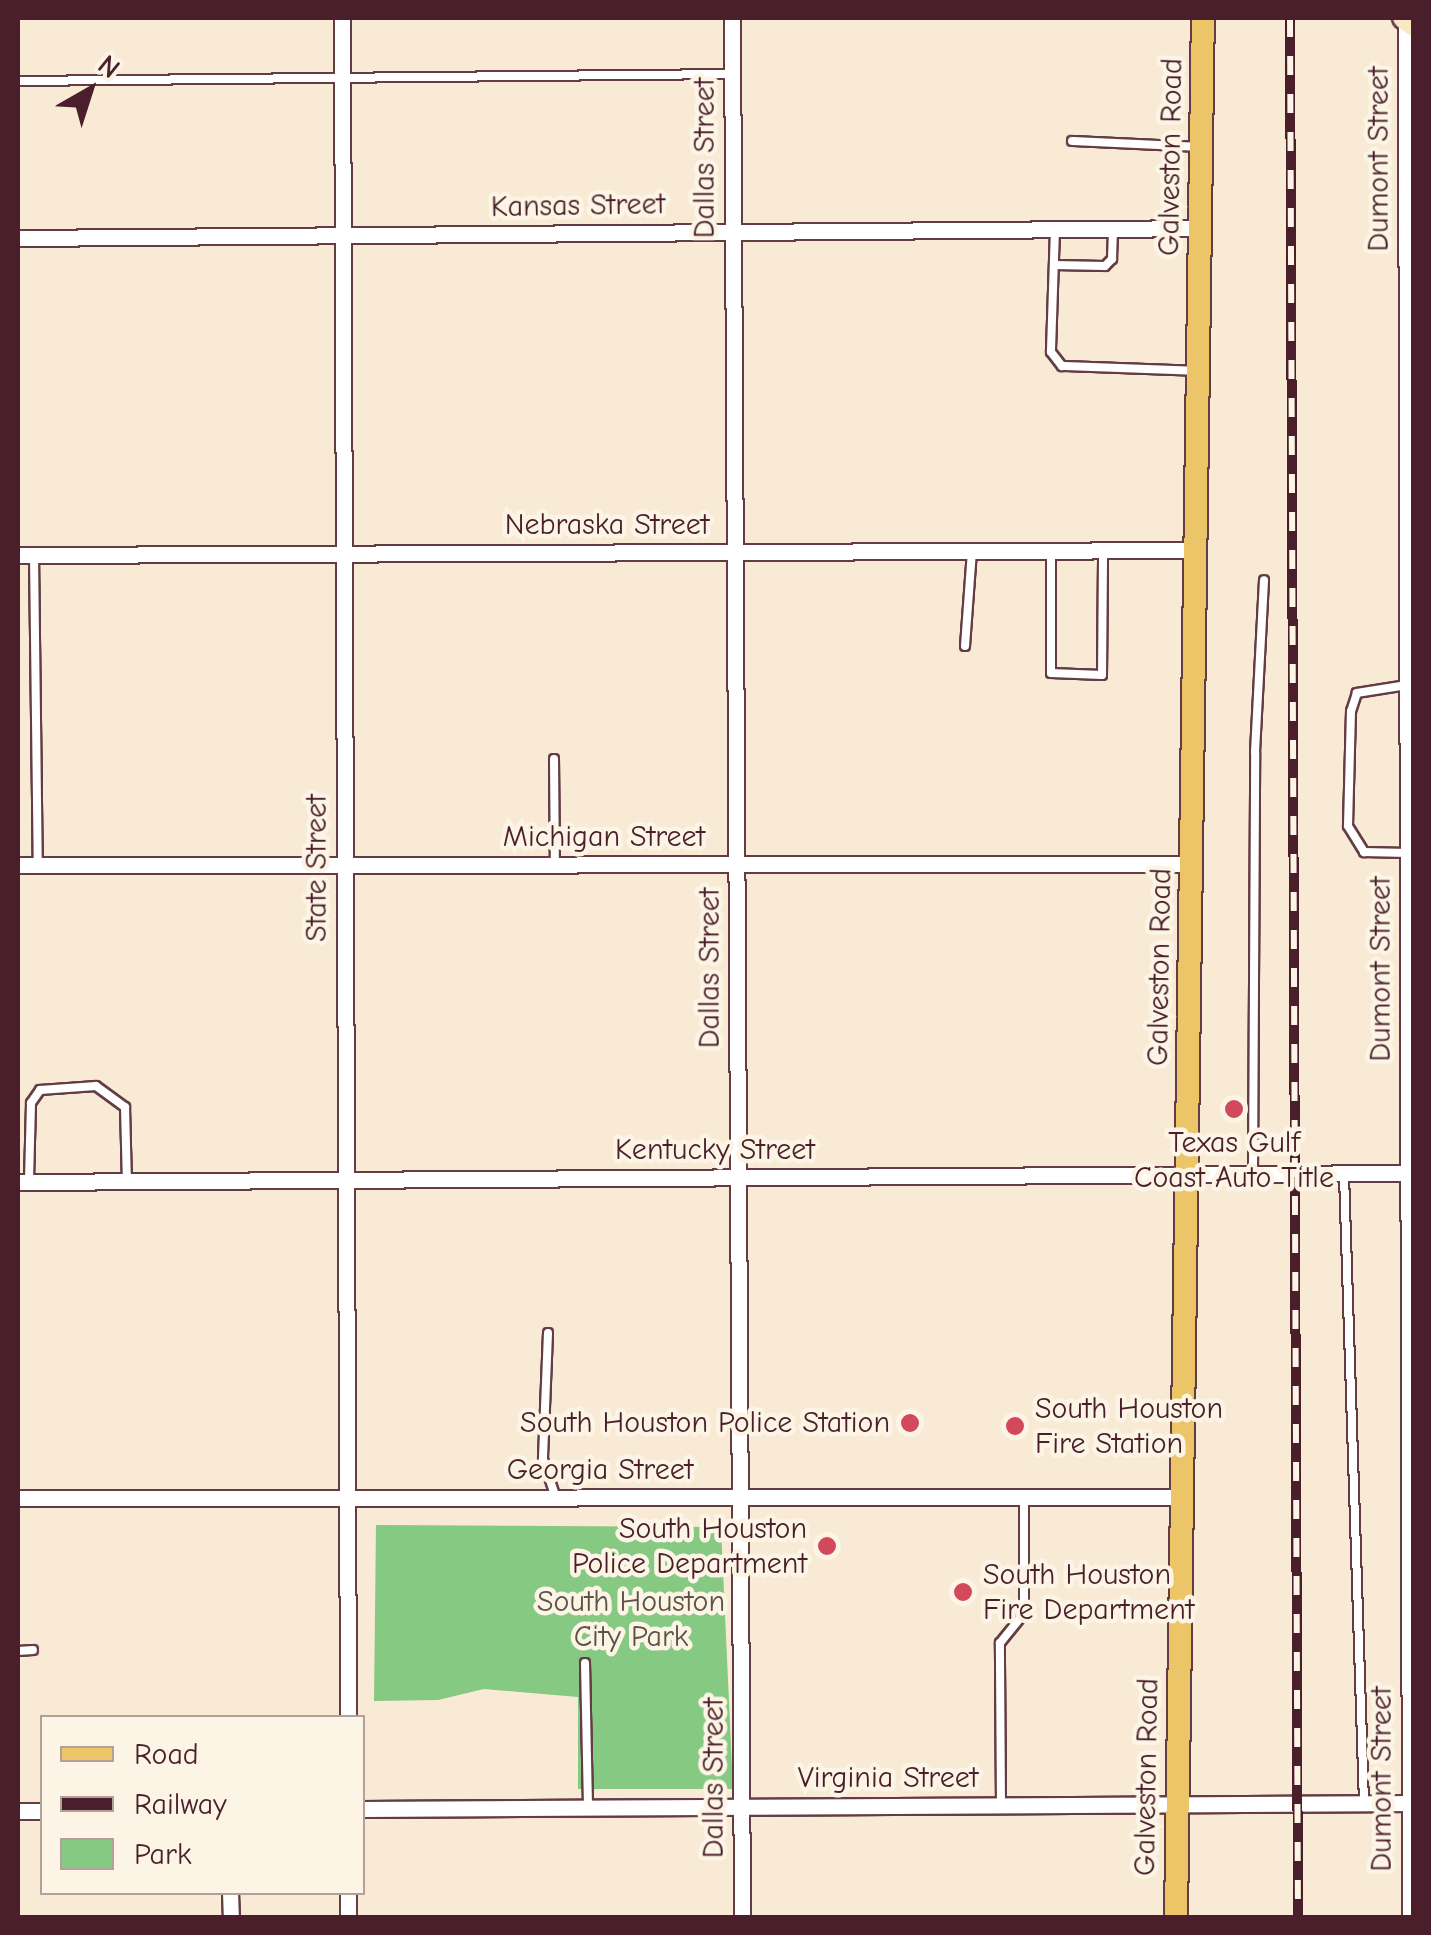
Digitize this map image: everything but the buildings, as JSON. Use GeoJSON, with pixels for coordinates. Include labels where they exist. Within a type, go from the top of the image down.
{"type":"FeatureCollection","features":[{"type":"Feature","properties":{"kind":"main road","name":"Galveston Road"},"geometry":{"type":"LineString","coordinates":[[1176,1918],[1203,18]]}},
{"type":"Feature","properties":{"kind":"street","name":"State Street"},"geometry":{"type":"LineString","coordinates":[[342,18],[348,1715]]}},
{"type":"Feature","properties":{"kind":"street","name":"Dallas Street"},"geometry":{"type":"LineString","coordinates":[[732,18],[742,1918]]}},
{"type":"Feature","properties":{"kind":"street","name":"Dumont Street"},"geometry":{"type":"LineString","coordinates":[[1407,21],[1410,1918]]}},
{"type":"Feature","properties":{"kind":"street","name":"Kansas Street"},"geometry":{"type":"LineString","coordinates":[[18,238],[1200,228]]}},
{"type":"Feature","properties":{"kind":"street","name":"Nebraska Street"},"geometry":{"type":"LineString","coordinates":[[26,555],[1196,550]]}},
{"type":"Feature","properties":{"kind":"street","name":"Michigan Street"},"geometry":{"type":"LineString","coordinates":[[18,865],[1191,864]]}},
{"type":"Feature","properties":{"kind":"street","name":"Kentucky Street"},"geometry":{"type":"LineString","coordinates":[[23,1182],[1411,1174]]}},
{"type":"Feature","properties":{"kind":"street","name":"Georgia Street"},"geometry":{"type":"LineString","coordinates":[[18,1498],[1182,1498]]}},
{"type":"Feature","properties":{"kind":"street","name":"Virginia Street"},"geometry":{"type":"LineString","coordinates":[[365,1809],[1411,1803]]}},
{"type":"Feature","properties":{"kind":"lane"},"geometry":{"type":"LineString","coordinates":[[18,81],[732,74]]}},
{"type":"Feature","properties":{"kind":"lane"},"geometry":{"type":"LineString","coordinates":[[1072,140],[1201,147]]}},
{"type":"Feature","properties":{"kind":"lane"},"geometry":{"type":"LineString","coordinates":[[1055,229],[1051,352],[1062,366],[1198,371]]}},
{"type":"Feature","properties":{"kind":"lane"},"geometry":{"type":"LineString","coordinates":[[1054,266],[1105,266],[1112,260],[1112,229]]}},
{"type":"Feature","properties":{"kind":"lane"},"geometry":{"type":"LineString","coordinates":[[965,646],[972,550]]}},
{"type":"Feature","properties":{"kind":"lane"},"geometry":{"type":"LineString","coordinates":[[1051,550],[1051,673],[1102,674],[1102,550]]}},
{"type":"Feature","properties":{"kind":"lane"},"geometry":{"type":"LineString","coordinates":[[26,555],[38,865]]}},
{"type":"Feature","properties":{"kind":"lane"},"geometry":{"type":"LineString","coordinates":[[1253,1174],[1255,752],[1264,580]]}},
{"type":"Feature","properties":{"kind":"lane"},"geometry":{"type":"LineString","coordinates":[[1408,684],[1357,693],[1351,711],[1348,826],[1364,852],[1410,856]]}},
{"type":"Feature","properties":{"kind":"lane"},"geometry":{"type":"LineString","coordinates":[[554,759],[555,865]]}},
{"type":"Feature","properties":{"kind":"lane"},"geometry":{"type":"LineString","coordinates":[[23,1182],[31,1104],[40,1090],[96,1086],[124,1107],[128,1182]]}},
{"type":"Feature","properties":{"kind":"lane"},"geometry":{"type":"LineString","coordinates":[[1344,1174],[1364,1804]]}},
{"type":"Feature","properties":{"kind":"lane"},"geometry":{"type":"LineString","coordinates":[[548,1333],[544,1459],[556,1498]]}},
{"type":"Feature","properties":{"kind":"lane"},"geometry":{"type":"LineString","coordinates":[[1001,1805],[1000,1643],[1024,1614],[1024,1498]]}},
{"type":"Feature","properties":{"kind":"lane"},"geometry":{"type":"LineString","coordinates":[[18,1650],[33,1650]]}},
{"type":"Feature","properties":{"kind":"lane"},"geometry":{"type":"LineString","coordinates":[[585,1663],[588,1808]]}},
{"type":"Feature","properties":{"kind":"green space","name":"South Houston City Park"},"geometry":{"type":"Polygon","coordinates":[[[376,1525],[721,1527],[733,1789],[578,1789],[578,1697],[484,1689],[438,1700],[374,1701],[376,1525]]]}},
{"type":"Feature","properties":{"kind":"railway"},"geometry":{"type":"LineString","coordinates":[[1290,18],[1298,1918]]}},
{"type":"Feature","properties":{"kind":"place","name":"Texas Gulf Coast Auto Title"},"geometry":{"type":"Point","coordinates":[1234,1109]}},
{"type":"Feature","properties":{"kind":"place","name":"South Houston Police Station"},"geometry":{"type":"Point","coordinates":[910,1423]}},
{"type":"Feature","properties":{"kind":"place","name":"South Houston Fire Station"},"geometry":{"type":"Point","coordinates":[1015,1426]}},
{"type":"Feature","properties":{"kind":"place","name":"South Houston Police Department"},"geometry":{"type":"Point","coordinates":[827,1546]}},
{"type":"Feature","properties":{"kind":"place","name":"South Houston Fire Department"},"geometry":{"type":"Point","coordinates":[963,1592]}}]}
